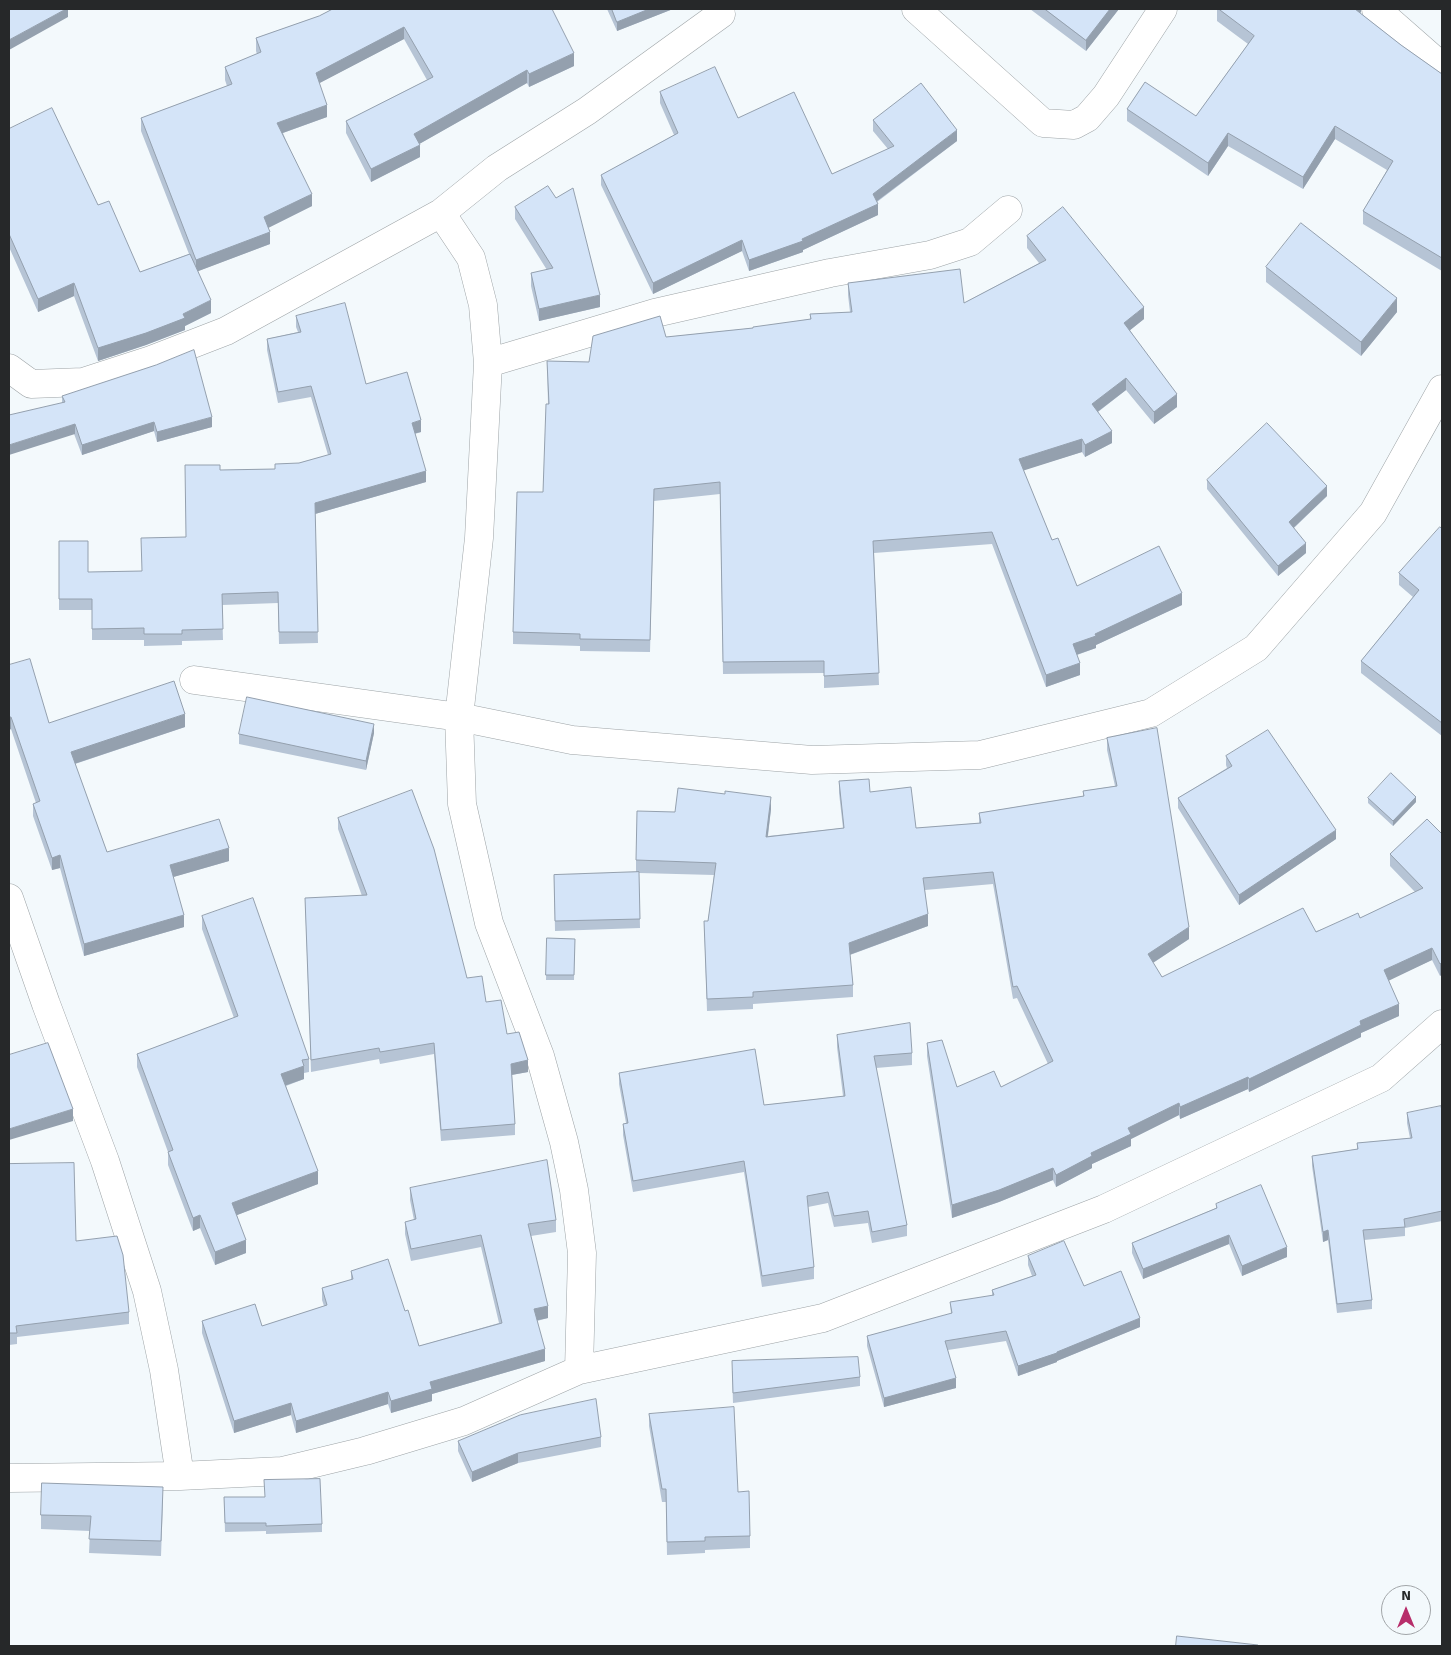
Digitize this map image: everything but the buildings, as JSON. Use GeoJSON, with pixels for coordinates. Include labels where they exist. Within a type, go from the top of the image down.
{"type":"FeatureCollection","features":[{"type":"Feature","properties":{"kind":"street"},"geometry":{"type":"LineString","coordinates":[[916,9],[1043,123],[1074,125],[1087,118],[1106,96],[1163,9]]}},
{"type":"Feature","properties":{"kind":"street"},"geometry":{"type":"LineString","coordinates":[[1376,9],[1442,67]]}},
{"type":"Feature","properties":{"kind":"street"},"geometry":{"type":"LineString","coordinates":[[9,368],[31,384],[83,382],[151,360],[226,331],[441,213],[497,168],[587,111],[721,14]]}},
{"type":"Feature","properties":{"kind":"street"},"geometry":{"type":"LineString","coordinates":[[488,363],[654,313],[830,273],[930,256],[970,242],[1008,210]]}},
{"type":"Feature","properties":{"kind":"street"},"geometry":{"type":"LineString","coordinates":[[441,213],[472,258],[483,304],[488,363],[479,538],[459,717],[462,804],[489,923],[540,1056],[564,1142],[572,1180],[582,1254],[579,1370]]}},
{"type":"Feature","properties":{"kind":"street"},"geometry":{"type":"LineString","coordinates":[[194,680],[459,717],[572,740],[812,760],[980,755],[1150,713],[1256,648],[1373,513],[1442,389]]}},
{"type":"Feature","properties":{"kind":"street"},"geometry":{"type":"LineString","coordinates":[[9,898],[46,1004],[105,1160],[147,1291],[164,1370],[180,1476]]}},
{"type":"Feature","properties":{"kind":"street"},"geometry":{"type":"LineString","coordinates":[[9,1478],[180,1476],[282,1471],[365,1451],[464,1421],[579,1370],[823,1318],[1104,1209],[1381,1078],[1442,1024]]}}]}
